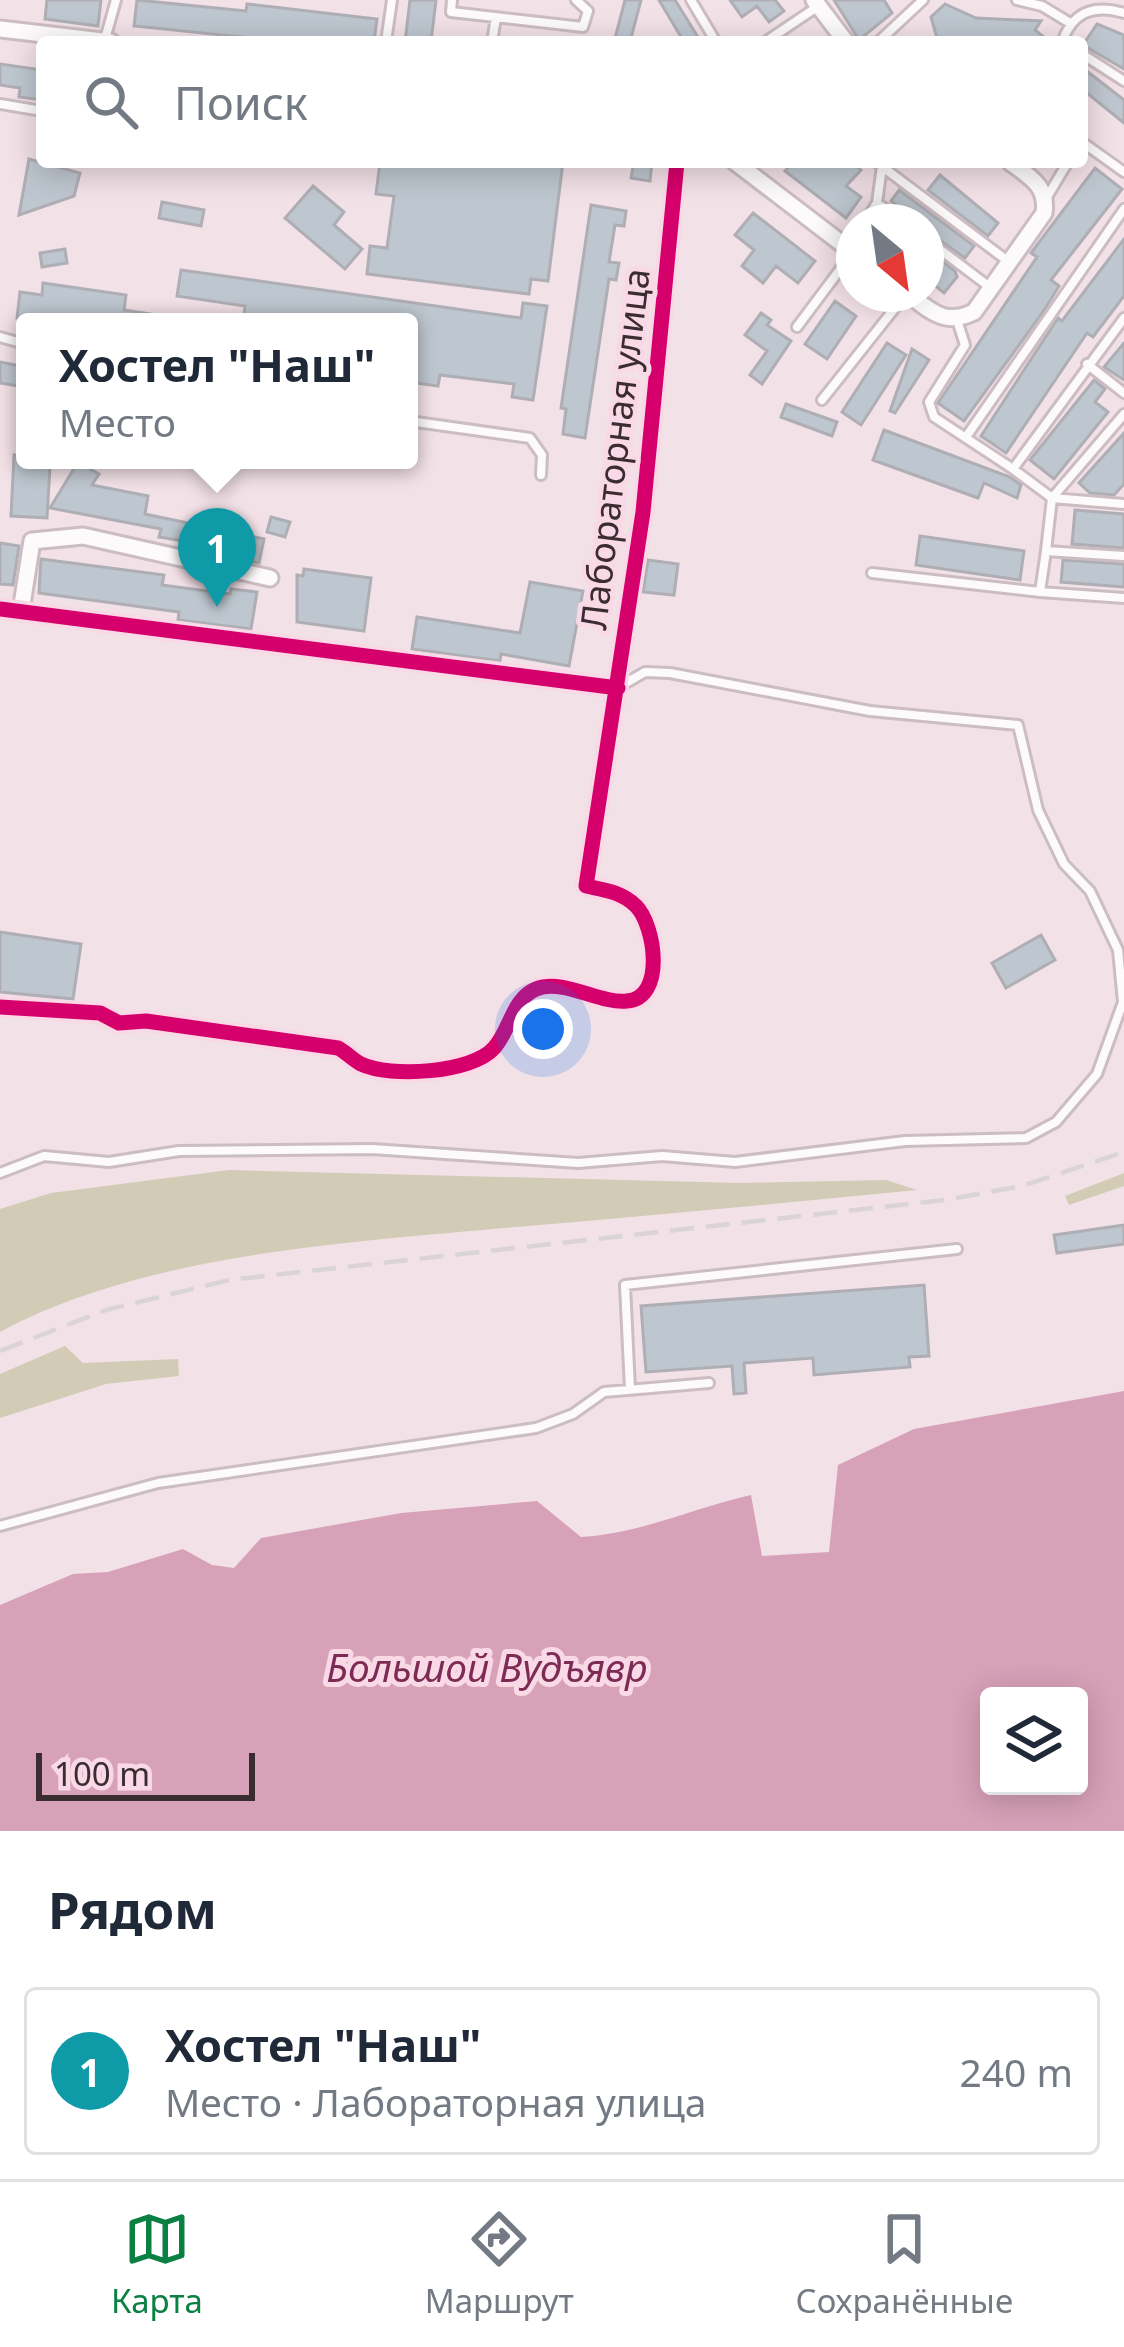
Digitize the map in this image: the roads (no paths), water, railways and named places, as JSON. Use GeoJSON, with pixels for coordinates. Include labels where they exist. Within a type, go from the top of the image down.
{"type":"FeatureCollection","features":[{"type":"Feature","properties":{"kind":"street"},"geometry":{"type":"LineString","coordinates":[[816,3],[842,36]]}},
{"type":"Feature","properties":{"kind":"street"},"geometry":{"type":"LineString","coordinates":[[0,29],[63,36]]}},
{"type":"Feature","properties":{"kind":"street","name":"Лабораторная улица"},"geometry":{"type":"LineString","coordinates":[[0,1007],[100,1013],[119,1023],[146,1021],[338,1048],[363,1065],[439,1072],[485,1057],[532,990],[548,986],[629,1002],[642,994],[652,972],[652,936],[639,908],[615,891],[586,886],[618,688],[663,338],[675,168]]}},
{"type":"Feature","properties":{"kind":"street"},"geometry":{"type":"LineString","coordinates":[[743,168],[836,237]]}},
{"type":"Feature","properties":{"kind":"street"},"geometry":{"type":"LineString","coordinates":[[932,312],[957,320],[974,312],[1044,213],[1046,198],[1039,183],[1018,168]]}},
{"type":"Feature","properties":{"kind":"street"},"geometry":{"type":"LineString","coordinates":[[21,611],[32,541],[83,536],[270,578]]}},
{"type":"Feature","properties":{"kind":"street"},"geometry":{"type":"LineString","coordinates":[[0,609],[618,688]]}},
{"type":"Feature","properties":{"kind":"lane"},"geometry":{"type":"LineString","coordinates":[[109,36],[116,0]]}},
{"type":"Feature","properties":{"kind":"lane"},"geometry":{"type":"LineString","coordinates":[[387,36],[392,0]]}},
{"type":"Feature","properties":{"kind":"lane"},"geometry":{"type":"LineString","coordinates":[[452,0],[452,12],[583,27],[588,10],[576,0]]}},
{"type":"Feature","properties":{"kind":"lane"},"geometry":{"type":"LineString","coordinates":[[691,0],[712,36]]}},
{"type":"Feature","properties":{"kind":"lane"},"geometry":{"type":"LineString","coordinates":[[884,36],[923,0]]}},
{"type":"Feature","properties":{"kind":"lane"},"geometry":{"type":"LineString","coordinates":[[1017,0],[1042,6],[1071,24]]}},
{"type":"Feature","properties":{"kind":"lane"},"geometry":{"type":"LineString","coordinates":[[773,36],[816,3]]}},
{"type":"Feature","properties":{"kind":"lane"},"geometry":{"type":"LineString","coordinates":[[1065,36],[1071,24],[1089,10],[1124,14]]}},
{"type":"Feature","properties":{"kind":"lane"},"geometry":{"type":"LineString","coordinates":[[493,36],[496,17]]}},
{"type":"Feature","properties":{"kind":"lane"},"geometry":{"type":"LineString","coordinates":[[1088,58],[1124,81]]}},
{"type":"Feature","properties":{"kind":"lane"},"geometry":{"type":"LineString","coordinates":[[0,104],[36,110]]}},
{"type":"Feature","properties":{"kind":"lane"},"geometry":{"type":"LineString","coordinates":[[1088,146],[1124,172]]}},
{"type":"Feature","properties":{"kind":"lane"},"geometry":{"type":"LineString","coordinates":[[757,168],[758,180]]}},
{"type":"Feature","properties":{"kind":"lane"},"geometry":{"type":"LineString","coordinates":[[877,203],[879,168]]}},
{"type":"Feature","properties":{"kind":"lane"},"geometry":{"type":"LineString","coordinates":[[884,168],[1010,262]]}},
{"type":"Feature","properties":{"kind":"lane"},"geometry":{"type":"LineString","coordinates":[[1046,198],[1064,168]]}},
{"type":"Feature","properties":{"kind":"lane"},"geometry":{"type":"LineString","coordinates":[[966,437],[1124,209]]}},
{"type":"Feature","properties":{"kind":"lane"},"geometry":{"type":"LineString","coordinates":[[944,253],[991,288]]}},
{"type":"Feature","properties":{"kind":"lane"},"geometry":{"type":"LineString","coordinates":[[797,327],[836,273]]}},
{"type":"Feature","properties":{"kind":"lane"},"geometry":{"type":"LineString","coordinates":[[822,400],[893,312]]}},
{"type":"Feature","properties":{"kind":"lane"},"geometry":{"type":"LineString","coordinates":[[1013,469],[1124,318]]}},
{"type":"Feature","properties":{"kind":"lane"},"geometry":{"type":"LineString","coordinates":[[957,320],[965,345],[929,402],[934,417],[1052,498],[1124,504]]}},
{"type":"Feature","properties":{"kind":"lane"},"geometry":{"type":"LineString","coordinates":[[1088,364],[1124,393]]}},
{"type":"Feature","properties":{"kind":"lane"},"geometry":{"type":"LineString","coordinates":[[1040,592],[1052,498],[1124,414]]}},
{"type":"Feature","properties":{"kind":"lane"},"geometry":{"type":"LineString","coordinates":[[418,422],[530,438],[542,455],[542,475]]}},
{"type":"Feature","properties":{"kind":"lane"},"geometry":{"type":"LineString","coordinates":[[1046,550],[1124,556]]}},
{"type":"Feature","properties":{"kind":"lane"},"geometry":{"type":"LineString","coordinates":[[872,573],[1124,598]]}},
{"type":"Feature","properties":{"kind":"lane"},"geometry":{"type":"LineString","coordinates":[[0,1173],[44,1156],[109,1162],[179,1151],[372,1149],[578,1163],[662,1156],[735,1162],[904,1141],[1026,1138],[1056,1122],[1097,1074],[1115,1035],[1122,985],[1118,950],[1109,931],[1090,891],[1064,863],[1039,810],[1018,725],[870,711],[670,673],[645,672],[618,688]]}},
{"type":"Feature","properties":{"kind":"lane"},"geometry":{"type":"LineString","coordinates":[[631,1389],[625,1285],[957,1250]]}},
{"type":"Feature","properties":{"kind":"lane"},"geometry":{"type":"LineString","coordinates":[[0,1526],[158,1483],[536,1429],[573,1414],[604,1392],[709,1383]]}},
{"type":"Feature","properties":{"kind":"water","name":"Большой Вудъявр"},"geometry":{"type":"Polygon","coordinates":[[[1124,1391],[1124,1831],[0,1831],[0,1605],[73,1574],[108,1572],[183,1549],[212,1565],[234,1568],[261,1538],[401,1513],[537,1501],[581,1537],[646,1526],[751,1495],[762,1556],[829,1552],[838,1465],[914,1429],[1124,1391]]]}},
{"type":"Feature","properties":{"kind":"railway"},"geometry":{"type":"LineString","coordinates":[[0,1351],[106,1310],[229,1280],[945,1200],[1022,1186],[1124,1152]]}},
{"type":"Feature","properties":{"kind":"place","name":"Хостел \"Наш\""},"geometry":{"type":"Point","coordinates":[217,607]}}]}
